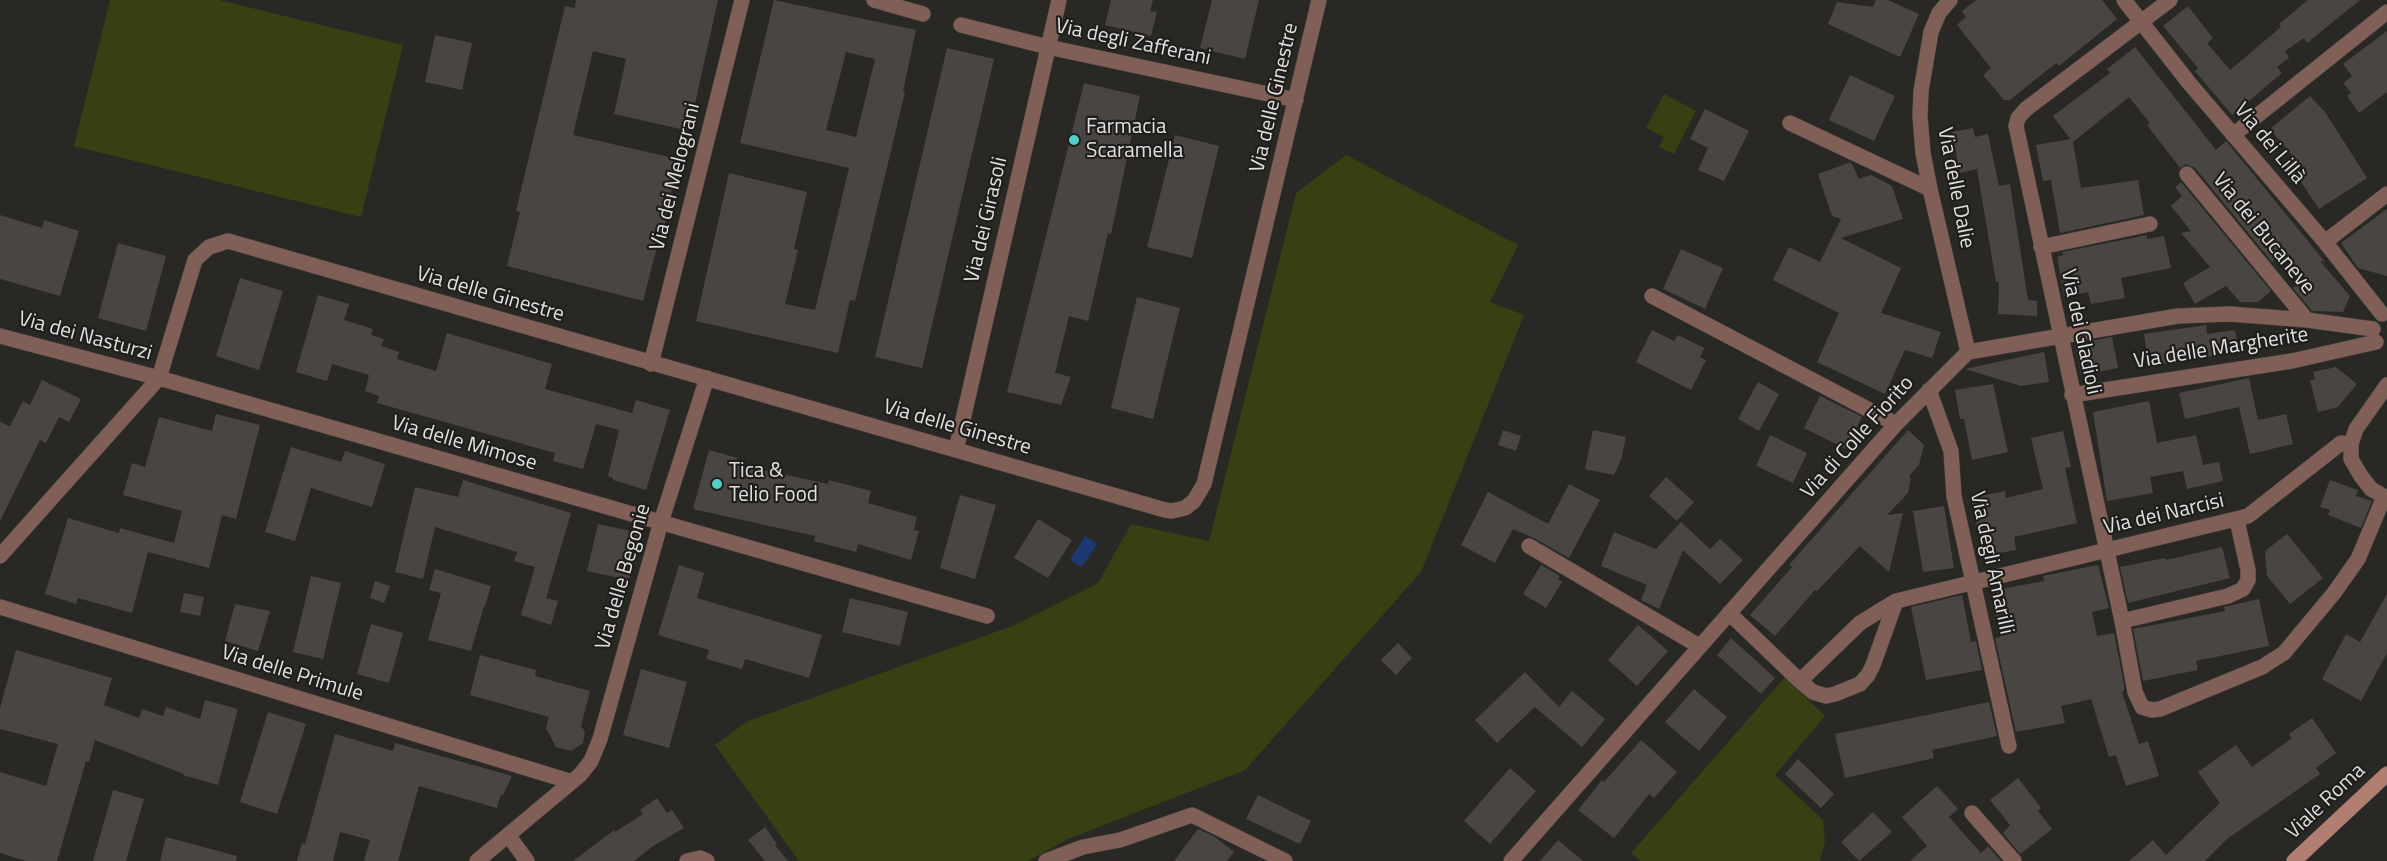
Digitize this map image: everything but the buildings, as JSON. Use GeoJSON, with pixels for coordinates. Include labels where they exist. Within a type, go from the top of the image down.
{"type":"FeatureCollection","features":[{"type":"Feature","properties":{"kind":"street","name":"Via dei Melograni"},"geometry":{"type":"LineString","coordinates":[[651,364],[742,0]]}},
{"type":"Feature","properties":{"kind":"street"},"geometry":{"type":"LineString","coordinates":[[874,0],[923,14]]}},
{"type":"Feature","properties":{"kind":"street","name":"Via dei Girasoli"},"geometry":{"type":"LineString","coordinates":[[956,450],[1059,0]]}},
{"type":"Feature","properties":{"kind":"street","name":"Via delle Ginestre"},"geometry":{"type":"LineString","coordinates":[[159,378],[193,266],[199,255],[209,246],[222,242],[234,242],[651,364],[707,378],[1165,510],[1178,510],[1194,501],[1204,484],[1319,0]]}},
{"type":"Feature","properties":{"kind":"street","name":"Via delle Dalie"},"geometry":{"type":"LineString","coordinates":[[1950,0],[1932,26],[1921,91],[1921,129],[1930,189],[1968,352]]}},
{"type":"Feature","properties":{"kind":"street","name":"Via dei Lillà"},"geometry":{"type":"LineString","coordinates":[[2124,0],[2234,135],[2385,313]]}},
{"type":"Feature","properties":{"kind":"street"},"geometry":{"type":"LineString","coordinates":[[2142,22],[2170,0]]}},
{"type":"Feature","properties":{"kind":"street"},"geometry":{"type":"LineString","coordinates":[[2234,135],[2387,12]]}},
{"type":"Feature","properties":{"kind":"street","name":"Via dei Gladioli"},"geometry":{"type":"LineString","coordinates":[[2142,22],[2026,109],[2018,118],[2017,134],[2122,621],[2134,692],[2142,707],[2152,710],[2160,709],[2262,667],[2284,652],[2334,593],[2358,559],[2385,498]]}},
{"type":"Feature","properties":{"kind":"street","name":"Via degli Zafferani"},"geometry":{"type":"LineString","coordinates":[[961,25],[1048,47],[1296,100]]}},
{"type":"Feature","properties":{"kind":"street"},"geometry":{"type":"LineString","coordinates":[[1790,123],[1930,189]]}},
{"type":"Feature","properties":{"kind":"street","name":"Via dei Bucaneve"},"geometry":{"type":"LineString","coordinates":[[2187,174],[2307,320]]}},
{"type":"Feature","properties":{"kind":"street"},"geometry":{"type":"LineString","coordinates":[[2325,242],[2387,194]]}},
{"type":"Feature","properties":{"kind":"street"},"geometry":{"type":"LineString","coordinates":[[2041,247],[2150,224]]}},
{"type":"Feature","properties":{"kind":"street"},"geometry":{"type":"LineString","coordinates":[[1652,296],[1896,424]]}},
{"type":"Feature","properties":{"kind":"street"},"geometry":{"type":"LineString","coordinates":[[1968,352],[2178,316],[2230,314],[2307,320],[2379,340],[2377,318],[2385,313]]}},
{"type":"Feature","properties":{"kind":"street","name":"Via dei Nasturzi"},"geometry":{"type":"LineString","coordinates":[[0,336],[159,378]]}},
{"type":"Feature","properties":{"kind":"street","name":"Via delle Margherite"},"geometry":{"type":"LineString","coordinates":[[2072,395],[2292,361],[2379,340]]}},
{"type":"Feature","properties":{"kind":"street","name":"Via di Colle Fiorito"},"geometry":{"type":"LineString","coordinates":[[1511,861],[1896,424],[1968,352]]}},
{"type":"Feature","properties":{"kind":"street"},"geometry":{"type":"LineString","coordinates":[[0,556],[159,378]]}},
{"type":"Feature","properties":{"kind":"street","name":"Via delle Mimose"},"geometry":{"type":"LineString","coordinates":[[159,378],[987,616]]}},
{"type":"Feature","properties":{"kind":"street","name":"Via delle Begonie"},"geometry":{"type":"LineString","coordinates":[[477,861],[572,782],[586,769],[596,751],[661,522],[707,378]]}},
{"type":"Feature","properties":{"kind":"street"},"geometry":{"type":"LineString","coordinates":[[2385,498],[2371,489],[2361,476],[2351,459],[2351,444],[2356,429],[2387,385]]}},
{"type":"Feature","properties":{"kind":"street","name":"Via degli Amarilli"},"geometry":{"type":"LineString","coordinates":[[1929,390],[1951,451],[1954,496],[2009,746]]}},
{"type":"Feature","properties":{"kind":"street","name":"Via dei Narcisi"},"geometry":{"type":"LineString","coordinates":[[1800,681],[1860,623],[1896,601],[2248,516],[2341,443],[2351,444]]}},
{"type":"Feature","properties":{"kind":"street"},"geometry":{"type":"LineString","coordinates":[[2122,621],[2228,596],[2243,589],[2248,580],[2248,570],[2237,519]]}},
{"type":"Feature","properties":{"kind":"street"},"geometry":{"type":"LineString","coordinates":[[1529,546],[1699,646]]}},
{"type":"Feature","properties":{"kind":"street"},"geometry":{"type":"LineString","coordinates":[[1729,613],[1800,681],[1814,692],[1826,696],[1860,684],[1874,665],[1896,601]]}},
{"type":"Feature","properties":{"kind":"street","name":"Via delle Primule"},"geometry":{"type":"LineString","coordinates":[[0,607],[572,782]]}},
{"type":"Feature","properties":{"kind":"street","name":"Viale Roma"},"geometry":{"type":"LineString","coordinates":[[2294,861],[2387,774]]}},
{"type":"Feature","properties":{"kind":"street"},"geometry":{"type":"LineString","coordinates":[[1972,813],[2014,861]]}},
{"type":"Feature","properties":{"kind":"street"},"geometry":{"type":"LineString","coordinates":[[1046,861],[1065,853],[1120,840],[1192,815],[1285,861]]}},
{"type":"Feature","properties":{"kind":"street"},"geometry":{"type":"LineString","coordinates":[[508,835],[527,861]]}},
{"type":"Feature","properties":{"kind":"street"},"geometry":{"type":"LineString","coordinates":[[687,861],[700,858],[707,861]]}},
{"type":"Feature","properties":{"kind":"green space"},"geometry":{"type":"Polygon","coordinates":[[[110,0],[219,0],[403,45],[361,217],[74,146],[110,0]]]}},
{"type":"Feature","properties":{"kind":"green space"},"geometry":{"type":"Polygon","coordinates":[[[1664,94],[1696,111],[1674,154],[1659,147],[1664,137],[1646,128],[1664,94]]]}},
{"type":"Feature","properties":{"kind":"green space"},"geometry":{"type":"Polygon","coordinates":[[[1346,155],[1518,245],[1490,302],[1524,315],[1421,572],[1245,770],[1068,839],[1028,861],[799,861],[715,745],[748,721],[1015,625],[1098,583],[1131,524],[1209,541],[1296,193],[1346,155]]]}},
{"type":"Feature","properties":{"kind":"green space"},"geometry":{"type":"Polygon","coordinates":[[[1785,677],[1825,716],[1775,775],[1823,820],[1825,842],[1820,861],[1641,861],[1631,853],[1785,677]]]}},
{"type":"Feature","properties":{"kind":"water"},"geometry":{"type":"Polygon","coordinates":[[[1085,536],[1097,544],[1082,567],[1070,560],[1085,536]]]}},
{"type":"Feature","properties":{"kind":"place","name":"Farmacia Scaramella"},"geometry":{"type":"Point","coordinates":[1074,140]}},
{"type":"Feature","properties":{"kind":"place","name":"Tica & Telio Food"},"geometry":{"type":"Point","coordinates":[717,484]}}]}
